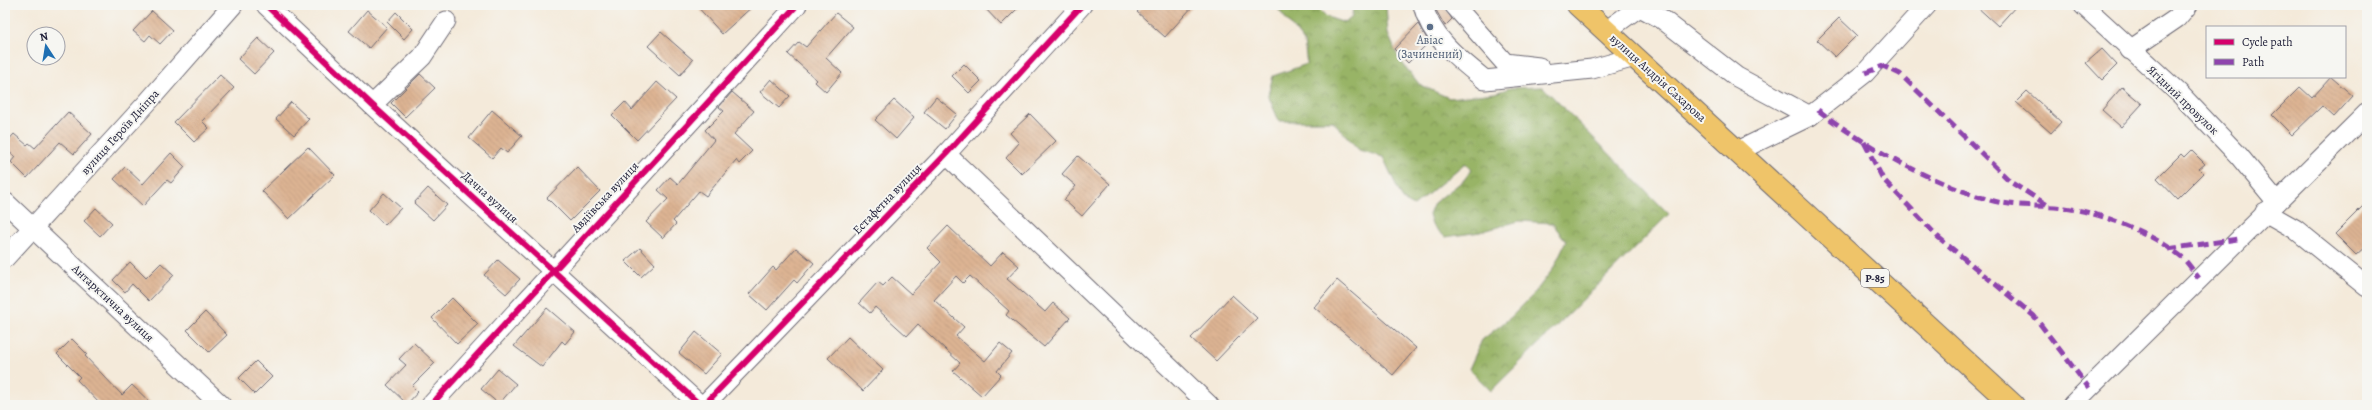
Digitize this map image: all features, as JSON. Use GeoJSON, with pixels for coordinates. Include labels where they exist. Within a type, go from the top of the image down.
{"type":"FeatureCollection","features":[{"type":"Feature","properties":{"kind":"main road","name":"вулиця Андрія Сахарова"},"geometry":{"type":"LineString","coordinates":[[1578,5],[1738,151]]}},
{"type":"Feature","properties":{"kind":"main road","name":"Р-85"},"geometry":{"type":"LineString","coordinates":[[1738,151],[2013,405]]}},
{"type":"Feature","properties":{"kind":"street","name":"вулиця Героїв Дніпра"},"geometry":{"type":"LineString","coordinates":[[5,258],[146,104],[233,5]]}},
{"type":"Feature","properties":{"kind":"street","name":"Дачна вулиця"},"geometry":{"type":"LineString","coordinates":[[266,5],[372,105],[554,269],[586,302],[698,404]]}},
{"type":"Feature","properties":{"kind":"street","name":"Естафетна вулиця"},"geometry":{"type":"LineString","coordinates":[[698,404],[946,154],[1082,5]]}},
{"type":"Feature","properties":{"kind":"street"},"geometry":{"type":"LineString","coordinates":[[1423,5],[1426,20],[1456,57],[1485,80],[1592,69],[1635,57]]}},
{"type":"Feature","properties":{"kind":"street"},"geometry":{"type":"LineString","coordinates":[[1454,5],[1505,63],[1554,69],[1592,69]]}},
{"type":"Feature","properties":{"kind":"street"},"geometry":{"type":"LineString","coordinates":[[1738,151],[1810,116],[1865,73],[1927,5]]}},
{"type":"Feature","properties":{"kind":"street","name":"Ягідний провулок"},"geometry":{"type":"LineString","coordinates":[[2083,5],[2130,50],[2180,94],[2239,156],[2271,207]]}},
{"type":"Feature","properties":{"kind":"street"},"geometry":{"type":"LineString","coordinates":[[2130,50],[2177,18],[2188,5]]}},
{"type":"Feature","properties":{"kind":"street"},"geometry":{"type":"LineString","coordinates":[[1606,31],[1641,6],[1662,19],[1737,77],[1810,116]]}},
{"type":"Feature","properties":{"kind":"street","name":"Авдіївська вулиця"},"geometry":{"type":"LineString","coordinates":[[431,405],[791,8]]}},
{"type":"Feature","properties":{"kind":"street"},"geometry":{"type":"LineString","coordinates":[[372,105],[422,57],[446,21]]}},
{"type":"Feature","properties":{"kind":"street"},"geometry":{"type":"LineString","coordinates":[[2072,405],[2367,113]]}},
{"type":"Feature","properties":{"kind":"street"},"geometry":{"type":"LineString","coordinates":[[946,154],[1209,405]]}},
{"type":"Feature","properties":{"kind":"street","name":"Антарктична вулиця"},"geometry":{"type":"LineString","coordinates":[[5,202],[221,405]]}},
{"type":"Feature","properties":{"kind":"street"},"geometry":{"type":"LineString","coordinates":[[2271,207],[2295,229],[2367,285]]}},
{"type":"Feature","properties":{"kind":"green space"},"geometry":{"type":"Polygon","coordinates":[[[1275,5],[1315,5],[1327,17],[1345,23],[1352,17],[1353,5],[1386,5],[1388,34],[1399,59],[1420,85],[1449,98],[1495,93],[1510,88],[1543,87],[1669,214],[1491,391],[1469,369],[1482,340],[1510,318],[1533,295],[1553,269],[1566,241],[1552,223],[1519,221],[1480,232],[1445,237],[1432,225],[1429,215],[1434,203],[1464,180],[1472,169],[1465,163],[1414,206],[1403,200],[1383,157],[1359,150],[1333,121],[1279,121],[1268,95],[1273,76],[1307,64],[1304,42],[1275,5]]]}},
{"type":"Feature","properties":{"kind":"building"},"geometry":{"type":"Polygon","coordinates":[[[696,5],[754,5],[722,34],[696,5]]]}},
{"type":"Feature","properties":{"kind":"building"},"geometry":{"type":"Polygon","coordinates":[[[982,5],[1021,5],[1001,25],[982,5]]]}},
{"type":"Feature","properties":{"kind":"building"},"geometry":{"type":"Polygon","coordinates":[[[1144,5],[1194,5],[1165,37],[1137,12],[1144,5]]]}},
{"type":"Feature","properties":{"kind":"building"},"geometry":{"type":"Polygon","coordinates":[[[1438,5],[1443,5],[1452,19],[1445,26],[1435,7],[1438,5]]]}},
{"type":"Feature","properties":{"kind":"building"},"geometry":{"type":"Polygon","coordinates":[[[1975,5],[2017,5],[1998,26],[1975,5]]]}},
{"type":"Feature","properties":{"kind":"building"},"geometry":{"type":"Polygon","coordinates":[[[367,10],[387,27],[369,48],[349,31],[367,10]]]}},
{"type":"Feature","properties":{"kind":"building"},"geometry":{"type":"Polygon","coordinates":[[[152,11],[173,30],[160,44],[150,35],[145,41],[133,31],[152,11]]]}},
{"type":"Feature","properties":{"kind":"building"},"geometry":{"type":"Polygon","coordinates":[[[396,12],[413,29],[404,39],[387,22],[396,12]]]}},
{"type":"Feature","properties":{"kind":"building"},"geometry":{"type":"Polygon","coordinates":[[[836,13],[853,27],[826,58],[842,73],[826,92],[815,82],[817,80],[788,54],[799,42],[806,47],[836,13]]]}},
{"type":"Feature","properties":{"kind":"building"},"geometry":{"type":"Polygon","coordinates":[[[1839,18],[1857,35],[1835,57],[1817,40],[1839,18]]]}},
{"type":"Feature","properties":{"kind":"building"},"geometry":{"type":"Polygon","coordinates":[[[1418,24],[1429,42],[1408,63],[1394,49],[1418,24]]]}},
{"type":"Feature","properties":{"kind":"building"},"geometry":{"type":"Polygon","coordinates":[[[661,32],[693,60],[680,75],[648,46],[661,32]]]}},
{"type":"Feature","properties":{"kind":"building"},"geometry":{"type":"Polygon","coordinates":[[[258,38],[274,53],[254,74],[238,59],[258,38]]]}},
{"type":"Feature","properties":{"kind":"building"},"geometry":{"type":"Polygon","coordinates":[[[2102,49],[2117,65],[2102,80],[2086,63],[2102,49]]]}},
{"type":"Feature","properties":{"kind":"building"},"geometry":{"type":"Polygon","coordinates":[[[964,64],[981,81],[969,93],[952,76],[964,64]]]}},
{"type":"Feature","properties":{"kind":"building"},"geometry":{"type":"Polygon","coordinates":[[[420,74],[435,88],[405,117],[391,103],[420,74]]]}},
{"type":"Feature","properties":{"kind":"building"},"geometry":{"type":"Polygon","coordinates":[[[220,75],[234,88],[202,121],[209,128],[194,142],[174,122],[220,75]]]}},
{"type":"Feature","properties":{"kind":"building"},"geometry":{"type":"Polygon","coordinates":[[[2330,78],[2332,78],[2353,96],[2334,117],[2322,106],[2292,135],[2272,115],[2300,87],[2312,98],[2330,78]]]}},
{"type":"Feature","properties":{"kind":"building"},"geometry":{"type":"Polygon","coordinates":[[[771,79],[790,96],[779,108],[760,92],[771,79]]]}},
{"type":"Feature","properties":{"kind":"building"},"geometry":{"type":"Polygon","coordinates":[[[657,82],[676,99],[637,140],[612,115],[625,102],[632,110],[657,82]]]}},
{"type":"Feature","properties":{"kind":"building"},"geometry":{"type":"Polygon","coordinates":[[[2122,87],[2142,104],[2121,127],[2102,110],[2122,87]]]}},
{"type":"Feature","properties":{"kind":"building"},"geometry":{"type":"Polygon","coordinates":[[[2027,91],[2061,122],[2051,133],[2016,102],[2027,91]]]}},
{"type":"Feature","properties":{"kind":"building"},"geometry":{"type":"Polygon","coordinates":[[[732,92],[754,111],[734,134],[752,151],[739,164],[736,160],[706,196],[699,191],[673,221],[676,224],[663,238],[646,222],[668,199],[658,190],[670,177],[678,184],[714,140],[705,130],[724,111],[719,107],[732,92]]]}},
{"type":"Feature","properties":{"kind":"building"},"geometry":{"type":"Polygon","coordinates":[[[936,97],[957,114],[945,129],[924,112],[936,97]]]}},
{"type":"Feature","properties":{"kind":"building"},"geometry":{"type":"Polygon","coordinates":[[[894,100],[914,118],[896,139],[875,120],[894,100]]]}},
{"type":"Feature","properties":{"kind":"building"},"geometry":{"type":"Polygon","coordinates":[[[291,102],[309,119],[294,135],[276,119],[291,102]]]}},
{"type":"Feature","properties":{"kind":"building"},"geometry":{"type":"Polygon","coordinates":[[[492,110],[522,136],[507,153],[501,148],[492,158],[469,138],[492,110]]]}},
{"type":"Feature","properties":{"kind":"building"},"geometry":{"type":"Polygon","coordinates":[[[68,112],[92,134],[74,154],[60,142],[27,178],[11,162],[15,157],[5,148],[5,144],[14,134],[27,145],[29,143],[35,148],[68,112]]]}},
{"type":"Feature","properties":{"kind":"building"},"geometry":{"type":"Polygon","coordinates":[[[1030,114],[1056,141],[1022,174],[1006,158],[1019,143],[1010,133],[1030,114]]]}},
{"type":"Feature","properties":{"kind":"building"},"geometry":{"type":"Polygon","coordinates":[[[308,147],[335,175],[289,219],[262,191],[308,147]]]}},
{"type":"Feature","properties":{"kind":"building"},"geometry":{"type":"Polygon","coordinates":[[[2191,150],[2205,164],[2199,169],[2203,173],[2177,199],[2157,178],[2181,154],[2184,157],[2191,150]]]}},
{"type":"Feature","properties":{"kind":"building"},"geometry":{"type":"Polygon","coordinates":[[[171,153],[185,167],[171,183],[167,180],[143,206],[114,179],[125,167],[143,184],[171,153]]]}},
{"type":"Feature","properties":{"kind":"building"},"geometry":{"type":"Polygon","coordinates":[[[1078,156],[1110,184],[1082,216],[1064,200],[1076,186],[1062,174],[1078,156]]]}},
{"type":"Feature","properties":{"kind":"building"},"geometry":{"type":"Polygon","coordinates":[[[577,167],[600,191],[570,221],[547,198],[577,167]]]}},
{"type":"Feature","properties":{"kind":"building"},"geometry":{"type":"Polygon","coordinates":[[[428,188],[447,205],[433,220],[414,203],[428,188]]]}},
{"type":"Feature","properties":{"kind":"building"},"geometry":{"type":"Polygon","coordinates":[[[384,193],[401,208],[385,225],[369,210],[384,193]]]}},
{"type":"Feature","properties":{"kind":"building"},"geometry":{"type":"Polygon","coordinates":[[[2367,202],[2367,245],[2356,255],[2335,234],[2367,202]]]}},
{"type":"Feature","properties":{"kind":"building"},"geometry":{"type":"Polygon","coordinates":[[[96,208],[112,223],[100,236],[84,221],[96,208]]]}},
{"type":"Feature","properties":{"kind":"building"},"geometry":{"type":"Polygon","coordinates":[[[948,226],[990,266],[1003,252],[1019,266],[1007,279],[1045,312],[1053,303],[1070,318],[1044,347],[1006,315],[1009,311],[970,276],[963,283],[956,276],[934,300],[964,327],[956,336],[985,361],[1000,343],[1012,353],[997,371],[1001,375],[982,396],[953,371],[960,363],[918,324],[907,336],[875,307],[870,313],[859,303],[878,282],[883,286],[892,277],[911,294],[941,262],[927,248],[948,226]]]}},
{"type":"Feature","properties":{"kind":"building"},"geometry":{"type":"Polygon","coordinates":[[[640,248],[655,264],[641,277],[625,261],[640,248]]]}},
{"type":"Feature","properties":{"kind":"building"},"geometry":{"type":"Polygon","coordinates":[[[796,248],[814,263],[797,283],[794,280],[767,310],[749,294],[773,267],[776,270],[796,248]]]}},
{"type":"Feature","properties":{"kind":"building"},"geometry":{"type":"Polygon","coordinates":[[[498,260],[520,279],[506,294],[484,275],[498,260]]]}},
{"type":"Feature","properties":{"kind":"building"},"geometry":{"type":"Polygon","coordinates":[[[130,262],[146,278],[161,263],[174,275],[149,301],[132,284],[125,292],[113,280],[130,262]]]}},
{"type":"Feature","properties":{"kind":"building"},"geometry":{"type":"Polygon","coordinates":[[[1337,280],[1416,348],[1393,375],[1314,307],[1337,280]]]}},
{"type":"Feature","properties":{"kind":"building"},"geometry":{"type":"Polygon","coordinates":[[[1232,295],[1257,318],[1216,361],[1191,338],[1232,295]]]}},
{"type":"Feature","properties":{"kind":"building"},"geometry":{"type":"Polygon","coordinates":[[[452,298],[478,324],[457,344],[432,318],[452,298]]]}},
{"type":"Feature","properties":{"kind":"building"},"geometry":{"type":"Polygon","coordinates":[[[547,308],[575,332],[565,344],[562,341],[542,367],[514,346],[547,308]]]}},
{"type":"Feature","properties":{"kind":"building"},"geometry":{"type":"Polygon","coordinates":[[[205,312],[227,335],[209,352],[187,330],[205,312]]]}},
{"type":"Feature","properties":{"kind":"building"},"geometry":{"type":"Polygon","coordinates":[[[696,332],[722,354],[704,374],[679,353],[696,332]]]}},
{"type":"Feature","properties":{"kind":"building"},"geometry":{"type":"Polygon","coordinates":[[[848,337],[883,370],[863,391],[828,358],[848,337]]]}},
{"type":"Feature","properties":{"kind":"building"},"geometry":{"type":"Polygon","coordinates":[[[72,339],[87,354],[85,356],[122,395],[132,385],[153,405],[101,405],[77,380],[80,377],[57,354],[72,339]]]}},
{"type":"Feature","properties":{"kind":"building"},"geometry":{"type":"Polygon","coordinates":[[[414,343],[435,363],[412,386],[418,392],[407,404],[387,385],[406,365],[399,359],[414,343]]]}},
{"type":"Feature","properties":{"kind":"building"},"geometry":{"type":"Polygon","coordinates":[[[256,361],[272,377],[255,394],[239,378],[256,361]]]}},
{"type":"Feature","properties":{"kind":"building"},"geometry":{"type":"Polygon","coordinates":[[[498,369],[516,384],[499,404],[481,389],[498,369]]]}},
{"type":"Feature","properties":{"kind":"marked path"},"geometry":{"type":"LineString","coordinates":[[1865,73],[1883,66],[1900,74],[2012,183],[2049,206]]}},
{"type":"Feature","properties":{"kind":"marked path"},"geometry":{"type":"LineString","coordinates":[[1818,110],[1878,150],[1922,174],[1968,193],[2008,204],[2065,208],[2095,214],[2142,232],[2170,248],[2182,257],[2199,278]]}},
{"type":"Feature","properties":{"kind":"marked path"},"geometry":{"type":"LineString","coordinates":[[1864,142],[1883,179],[1938,237],[2034,316],[2089,388]]}},
{"type":"Feature","properties":{"kind":"marked path"},"geometry":{"type":"LineString","coordinates":[[2168,249],[2238,239]]}},
{"type":"Feature","properties":{"kind":"cycle path"},"geometry":{"type":"LineString","coordinates":[[266,5],[372,105],[700,405]]}},
{"type":"Feature","properties":{"kind":"cycle path"},"geometry":{"type":"LineString","coordinates":[[431,405],[797,5]]}},
{"type":"Feature","properties":{"kind":"cycle path"},"geometry":{"type":"LineString","coordinates":[[704,405],[946,154],[1082,5]]}},
{"type":"Feature","properties":{"kind":"place","name":"Авіас (Зачинений)"},"geometry":{"type":"Point","coordinates":[1430,27]}}]}
